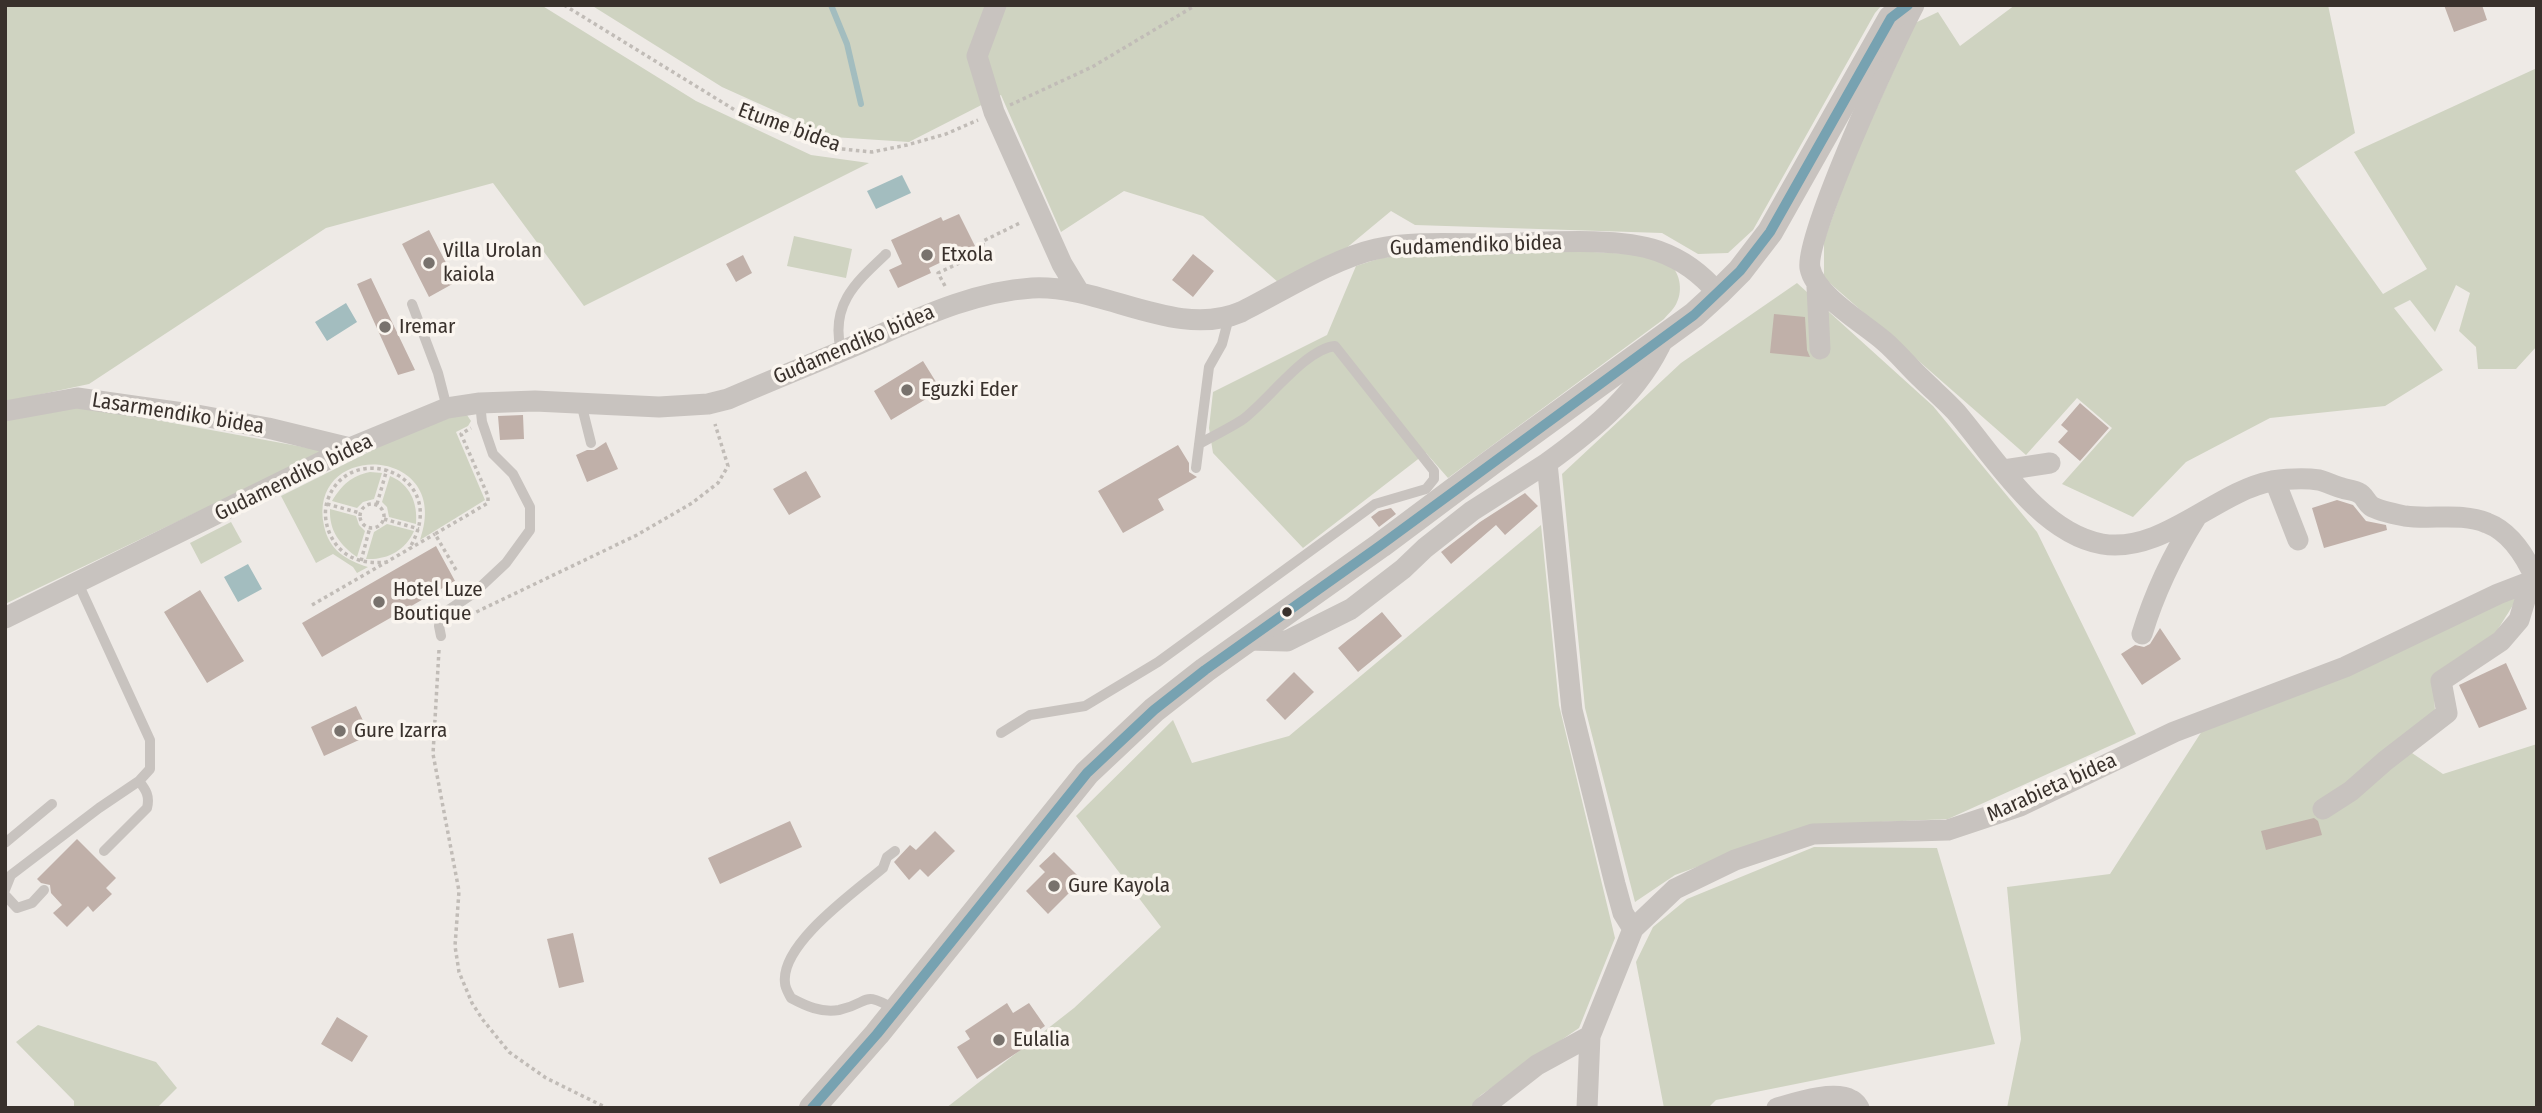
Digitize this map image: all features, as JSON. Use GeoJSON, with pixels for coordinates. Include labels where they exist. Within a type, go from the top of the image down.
{"type":"FeatureCollection","features":[{"type":"Feature","properties":{"kind":"street"},"geometry":{"type":"LineString","coordinates":[[996,5],[977,56],[994,112],[1062,264],[1079,292]]}},
{"type":"Feature","properties":{"kind":"street"},"geometry":{"type":"LineString","coordinates":[[811,1108],[847,1070],[1087,773],[1154,710],[1694,315],[1740,271],[1770,232],[1891,18],[1908,5]]}},
{"type":"Feature","properties":{"kind":"street"},"geometry":{"type":"LineString","coordinates":[[1821,349],[1817,287],[1810,268],[1810,253],[1852,143],[1914,5]]}},
{"type":"Feature","properties":{"kind":"street","name":"Gudamendiko bidea"},"geometry":{"type":"LineString","coordinates":[[5,618],[350,449],[447,408],[481,413],[535,401],[659,407],[708,404],[728,398],[952,303],[1000,292],[1035,288],[1079,292],[1185,320],[1229,317],[1342,261],[1376,249],[1414,245],[1634,244],[1677,258],[1700,273],[1718,293]]}},
{"type":"Feature","properties":{"kind":"street"},"geometry":{"type":"LineString","coordinates":[[1817,287],[1895,350],[2060,527],[2080,538],[2105,544],[2133,542],[2161,534],[2246,488],[2275,481],[2319,480],[2361,493],[2371,506],[2407,516],[2456,517],[2486,522],[2507,535],[2528,561],[2536,579],[2526,597],[2519,620],[2501,641],[2441,681],[2447,713],[2351,791],[2323,809]]}},
{"type":"Feature","properties":{"kind":"street"},"geometry":{"type":"LineString","coordinates":[[1248,640],[1287,641],[1351,609],[1404,569],[1472,510],[1582,438],[1630,393],[1648,370],[1664,337]]}},
{"type":"Feature","properties":{"kind":"street","name":"Lasarmendiko bidea"},"geometry":{"type":"LineString","coordinates":[[5,411],[77,398],[268,428],[350,449]]}},
{"type":"Feature","properties":{"kind":"street"},"geometry":{"type":"LineString","coordinates":[[1546,463],[1572,710],[1623,913],[1633,929]]}},
{"type":"Feature","properties":{"kind":"street"},"geometry":{"type":"LineString","coordinates":[[2004,470],[2050,463]]}},
{"type":"Feature","properties":{"kind":"street"},"geometry":{"type":"LineString","coordinates":[[2275,481],[2298,540]]}},
{"type":"Feature","properties":{"kind":"street"},"geometry":{"type":"LineString","coordinates":[[2142,634],[2152,601],[2178,547],[2197,516]]}},
{"type":"Feature","properties":{"kind":"street","name":"Marabieta bidea"},"geometry":{"type":"LineString","coordinates":[[1587,1108],[1590,1036],[1633,929],[1675,889],[1735,860],[1814,834],[1948,830],[2020,806],[2174,732],[2345,667],[2498,594],[2536,579]]}},
{"type":"Feature","properties":{"kind":"street"},"geometry":{"type":"LineString","coordinates":[[1482,1108],[1537,1065],[1590,1036]]}},
{"type":"Feature","properties":{"kind":"street"},"geometry":{"type":"LineString","coordinates":[[1777,1108],[1834,1097],[1851,1099],[1859,1108]]}},
{"type":"Feature","properties":{"kind":"lane"},"geometry":{"type":"LineString","coordinates":[[841,351],[837,332],[840,313],[851,287],[886,254]]}},
{"type":"Feature","properties":{"kind":"lane"},"geometry":{"type":"LineString","coordinates":[[412,304],[438,373],[447,408]]}},
{"type":"Feature","properties":{"kind":"lane"},"geometry":{"type":"LineString","coordinates":[[1196,468],[1209,366],[1222,344],[1229,317]]}},
{"type":"Feature","properties":{"kind":"lane"},"geometry":{"type":"LineString","coordinates":[[1001,733],[1030,715],[1085,706],[1158,662],[1375,504],[1426,489],[1434,479],[1434,471],[1335,346],[1326,347],[1308,359],[1242,419],[1199,444]]}},
{"type":"Feature","properties":{"kind":"lane"},"geometry":{"type":"LineString","coordinates":[[581,403],[592,443]]}},
{"type":"Feature","properties":{"kind":"lane"},"geometry":{"type":"LineString","coordinates":[[441,636],[440,615],[474,593],[506,564],[530,530],[530,508],[513,474],[493,454],[481,413]]}},
{"type":"Feature","properties":{"kind":"lane"},"geometry":{"type":"LineString","coordinates":[[44,890],[32,903],[17,908],[5,892],[11,876],[99,808],[139,781],[150,769],[150,740],[78,583]]}},
{"type":"Feature","properties":{"kind":"lane"},"geometry":{"type":"LineString","coordinates":[[104,850],[147,808],[147,791],[139,781]]}},
{"type":"Feature","properties":{"kind":"lane"},"geometry":{"type":"LineString","coordinates":[[5,842],[52,804]]}},
{"type":"Feature","properties":{"kind":"lane"},"geometry":{"type":"LineString","coordinates":[[895,851],[887,858],[883,868],[812,928],[790,957],[784,982],[791,998],[814,1009],[839,1010],[864,999],[876,998],[896,1010]]}},
{"type":"Feature","properties":{"kind":"path","name":"Etume bidea"},"geometry":{"type":"LineString","coordinates":[[564,5],[743,115],[832,148],[872,152],[946,134],[1092,67],[1196,5]]}},
{"type":"Feature","properties":{"kind":"path"},"geometry":{"type":"LineString","coordinates":[[952,303],[938,273],[983,252],[983,241],[1040,214]]}},
{"type":"Feature","properties":{"kind":"path"},"geometry":{"type":"LineString","coordinates":[[607,1108],[546,1077],[509,1052],[477,1012],[459,972],[456,946],[460,891],[433,754],[438,654],[441,636],[471,615],[638,535],[692,503],[718,483],[728,466],[722,440],[708,404]]}},
{"type":"Feature","properties":{"kind":"path"},"geometry":{"type":"LineString","coordinates":[[312,605],[488,503],[488,496],[461,434],[481,413]]}},
{"type":"Feature","properties":{"kind":"path"},"geometry":{"type":"LineString","coordinates":[[388,562],[360,561],[345,553],[331,536],[326,518],[327,504],[334,488],[352,473],[373,467],[387,469],[409,484],[416,494],[421,513],[419,529],[409,549]]}},
{"type":"Feature","properties":{"kind":"path"},"geometry":{"type":"LineString","coordinates":[[377,504],[387,469]]}},
{"type":"Feature","properties":{"kind":"path"},"geometry":{"type":"LineString","coordinates":[[327,504],[360,513]]}},
{"type":"Feature","properties":{"kind":"path"},"geometry":{"type":"LineString","coordinates":[[368,504],[377,504],[382,509],[384,519],[380,525],[370,527],[363,524],[360,513],[368,504]]}},
{"type":"Feature","properties":{"kind":"path"},"geometry":{"type":"LineString","coordinates":[[384,519],[419,529]]}},
{"type":"Feature","properties":{"kind":"path"},"geometry":{"type":"LineString","coordinates":[[360,561],[370,527]]}},
{"type":"Feature","properties":{"kind":"path"},"geometry":{"type":"LineString","coordinates":[[435,534],[456,570]]}},
{"type":"Feature","properties":{"kind":"green space"},"geometry":{"type":"Polygon","coordinates":[[[5,5],[541,5],[696,101],[811,155],[869,163],[584,306],[493,183],[326,228],[89,384],[5,402],[5,5]]]}},
{"type":"Feature","properties":{"kind":"green space"},"geometry":{"type":"Polygon","coordinates":[[[591,5],[1882,5],[1753,230],[1728,253],[1698,254],[1662,233],[1415,225],[1391,211],[1344,250],[1279,283],[1203,216],[1124,191],[1061,232],[1001,95],[909,142],[833,137],[722,87],[591,5]]]}},
{"type":"Feature","properties":{"kind":"green space"},"geometry":{"type":"Polygon","coordinates":[[[2015,5],[2328,5],[2355,133],[2295,171],[2383,294],[2427,269],[2354,152],[2537,68],[2537,346],[2516,369],[2478,369],[2476,347],[2459,331],[2470,293],[2456,285],[2435,332],[2410,300],[2394,308],[2443,370],[2385,406],[2270,418],[2186,462],[2133,517],[2062,484],[2112,428],[2077,398],[2026,455],[1824,278],[1824,241],[1851,165],[1915,23],[1938,12],[1960,46],[2015,5]]]}},
{"type":"Feature","properties":{"kind":"green space"},"geometry":{"type":"Polygon","coordinates":[[[794,236],[852,249],[846,278],[787,266],[794,236]]]}},
{"type":"Feature","properties":{"kind":"green space"},"geometry":{"type":"Polygon","coordinates":[[[1590,252],[1652,257],[1672,266],[1678,276],[1680,292],[1676,304],[1664,319],[1448,478],[1426,453],[1303,548],[1213,453],[1209,428],[1213,392],[1327,335],[1356,266],[1381,258],[1423,253],[1590,252]]]}},
{"type":"Feature","properties":{"kind":"green space"},"geometry":{"type":"Polygon","coordinates":[[[1797,283],[1933,406],[2037,532],[2136,734],[1948,819],[1812,825],[1675,875],[1635,902],[1585,708],[1562,474],[1681,363],[1797,283]]]}},
{"type":"Feature","properties":{"kind":"green space"},"geometry":{"type":"Polygon","coordinates":[[[75,405],[325,451],[5,604],[5,418],[75,405]]]}},
{"type":"Feature","properties":{"kind":"green space"},"geometry":{"type":"Polygon","coordinates":[[[467,415],[471,421],[468,426],[456,432],[485,500],[420,540],[425,509],[417,485],[400,471],[378,465],[355,467],[336,478],[324,498],[324,526],[334,548],[368,567],[357,573],[353,567],[333,554],[316,563],[281,496],[393,440],[454,416],[467,415]]]}},
{"type":"Feature","properties":{"kind":"green space"},"geometry":{"type":"Polygon","coordinates":[[[370,472],[382,473],[374,499],[363,502],[357,508],[332,501],[348,482],[370,472]]]}},
{"type":"Feature","properties":{"kind":"green space"},"geometry":{"type":"Polygon","coordinates":[[[390,476],[408,489],[416,509],[416,524],[389,517],[387,507],[382,502],[390,476]]]}},
{"type":"Feature","properties":{"kind":"green space"},"geometry":{"type":"Polygon","coordinates":[[[330,509],[356,516],[365,531],[357,557],[345,548],[337,537],[331,524],[330,509]]]}},
{"type":"Feature","properties":{"kind":"green space"},"geometry":{"type":"Polygon","coordinates":[[[231,522],[242,542],[201,564],[190,543],[231,522]]]}},
{"type":"Feature","properties":{"kind":"green space"},"geometry":{"type":"Polygon","coordinates":[[[387,524],[414,531],[406,544],[394,553],[381,558],[366,559],[374,532],[387,524]]]}},
{"type":"Feature","properties":{"kind":"green space"},"geometry":{"type":"Polygon","coordinates":[[[1541,525],[1559,705],[1615,938],[1579,1028],[1481,1095],[1470,1108],[946,1108],[1074,1008],[1161,927],[1076,816],[1173,720],[1192,763],[1289,736],[1541,525]]]}},
{"type":"Feature","properties":{"kind":"green space"},"geometry":{"type":"Polygon","coordinates":[[[2520,594],[2493,637],[2433,679],[2435,711],[2412,753],[2443,774],[2537,744],[2537,1108],[2007,1108],[2021,1039],[2007,887],[2110,874],[2202,731],[2520,594]]]}},
{"type":"Feature","properties":{"kind":"green space"},"geometry":{"type":"Polygon","coordinates":[[[1814,847],[1937,848],[1995,1044],[1716,1100],[1708,1108],[1664,1108],[1636,962],[1653,927],[1687,899],[1814,847]]]}},
{"type":"Feature","properties":{"kind":"green space"},"geometry":{"type":"Polygon","coordinates":[[[38,1025],[156,1062],[177,1088],[157,1108],[74,1108],[74,1101],[16,1042],[38,1025]]]}},
{"type":"Feature","properties":{"kind":"water"},"geometry":{"type":"Polygon","coordinates":[[[902,175],[911,193],[876,209],[867,191],[902,175]]]}},
{"type":"Feature","properties":{"kind":"water"},"geometry":{"type":"Polygon","coordinates":[[[346,303],[357,322],[327,341],[315,322],[346,303]]]}},
{"type":"Feature","properties":{"kind":"water"},"geometry":{"type":"Polygon","coordinates":[[[248,564],[262,589],[238,602],[224,577],[248,564]]]}},
{"type":"Feature","properties":{"kind":"building"},"geometry":{"type":"Polygon","coordinates":[[[2444,5],[2482,5],[2487,20],[2454,32],[2444,5]]]}},
{"type":"Feature","properties":{"kind":"building","name":"Etxola"},"geometry":{"type":"Polygon","coordinates":[[[959,214],[975,246],[929,268],[931,273],[898,288],[889,270],[902,264],[891,240],[941,217],[943,221],[959,214]]]}},
{"type":"Feature","properties":{"kind":"building","name":"Villa Urolan kaiola"},"geometry":{"type":"Polygon","coordinates":[[[429,230],[456,282],[429,297],[402,244],[429,230]]]}},
{"type":"Feature","properties":{"kind":"building"},"geometry":{"type":"Polygon","coordinates":[[[1193,254],[1214,271],[1193,297],[1172,280],[1193,254]]]}},
{"type":"Feature","properties":{"kind":"building"},"geometry":{"type":"Polygon","coordinates":[[[743,255],[752,273],[736,282],[726,264],[743,255]]]}},
{"type":"Feature","properties":{"kind":"building","name":"Iremar"},"geometry":{"type":"Polygon","coordinates":[[[371,278],[415,370],[398,375],[357,284],[371,278]]]}},
{"type":"Feature","properties":{"kind":"building"},"geometry":{"type":"Polygon","coordinates":[[[1774,314],[1805,317],[1807,350],[1810,357],[1770,353],[1774,314]]]}},
{"type":"Feature","properties":{"kind":"building","name":"Eguzki Eder"},"geometry":{"type":"Polygon","coordinates":[[[923,361],[941,390],[891,420],[874,391],[923,361]]]}},
{"type":"Feature","properties":{"kind":"building"},"geometry":{"type":"Polygon","coordinates":[[[2080,403],[2109,428],[2080,461],[2058,442],[2068,431],[2061,425],[2080,403]]]}},
{"type":"Feature","properties":{"kind":"building"},"geometry":{"type":"Polygon","coordinates":[[[523,415],[524,439],[500,440],[498,416],[523,415]]]}},
{"type":"Feature","properties":{"kind":"building"},"geometry":{"type":"Polygon","coordinates":[[[606,442],[618,469],[587,482],[576,455],[594,450],[606,442]]]}},
{"type":"Feature","properties":{"kind":"building"},"geometry":{"type":"Polygon","coordinates":[[[1178,445],[1189,463],[1189,472],[1197,477],[1158,499],[1164,510],[1123,533],[1098,491],[1178,445]]]}},
{"type":"Feature","properties":{"kind":"building"},"geometry":{"type":"Polygon","coordinates":[[[806,471],[821,497],[789,515],[773,489],[806,471]]]}},
{"type":"Feature","properties":{"kind":"building"},"geometry":{"type":"Polygon","coordinates":[[[1525,493],[1538,506],[1505,535],[1496,525],[1451,564],[1441,552],[1480,522],[1525,493]]]}},
{"type":"Feature","properties":{"kind":"building"},"geometry":{"type":"Polygon","coordinates":[[[2337,500],[2353,505],[2366,521],[2386,525],[2387,530],[2324,548],[2312,508],[2337,500]]]}},
{"type":"Feature","properties":{"kind":"building"},"geometry":{"type":"Polygon","coordinates":[[[1391,508],[1396,514],[1379,527],[1371,517],[1379,511],[1391,508]]]}},
{"type":"Feature","properties":{"kind":"building","name":"Hotel Luze Boutique"},"geometry":{"type":"Polygon","coordinates":[[[436,546],[455,581],[322,657],[302,623],[436,546]]]}},
{"type":"Feature","properties":{"kind":"building"},"geometry":{"type":"Polygon","coordinates":[[[200,590],[244,661],[207,683],[164,612],[200,590]]]}},
{"type":"Feature","properties":{"kind":"building"},"geometry":{"type":"Polygon","coordinates":[[[1382,612],[1402,636],[1358,672],[1338,648],[1382,612]]]}},
{"type":"Feature","properties":{"kind":"building"},"geometry":{"type":"Polygon","coordinates":[[[2160,628],[2181,659],[2142,685],[2121,654],[2135,645],[2144,647],[2150,644],[2160,628]]]}},
{"type":"Feature","properties":{"kind":"building"},"geometry":{"type":"Polygon","coordinates":[[[2506,663],[2527,709],[2479,728],[2459,685],[2506,663]]]}},
{"type":"Feature","properties":{"kind":"building"},"geometry":{"type":"Polygon","coordinates":[[[1294,672],[1314,692],[1285,720],[1266,700],[1294,672]]]}},
{"type":"Feature","properties":{"kind":"building","name":"Gure Izarra"},"geometry":{"type":"Polygon","coordinates":[[[356,706],[370,735],[324,756],[311,727],[356,706]]]}},
{"type":"Feature","properties":{"kind":"building"},"geometry":{"type":"Polygon","coordinates":[[[2314,818],[2318,821],[2322,835],[2266,850],[2261,831],[2314,818]]]}},
{"type":"Feature","properties":{"kind":"building"},"geometry":{"type":"Polygon","coordinates":[[[790,821],[802,847],[720,884],[708,858],[790,821]]]}},
{"type":"Feature","properties":{"kind":"building"},"geometry":{"type":"Polygon","coordinates":[[[935,831],[955,851],[928,877],[920,869],[909,880],[894,862],[910,845],[916,850],[935,831]]]}},
{"type":"Feature","properties":{"kind":"building"},"geometry":{"type":"Polygon","coordinates":[[[77,839],[116,878],[106,888],[112,894],[93,912],[88,906],[67,927],[53,913],[62,905],[51,893],[50,885],[37,879],[77,839]]]}},
{"type":"Feature","properties":{"kind":"building","name":"Gure Kayola"},"geometry":{"type":"Polygon","coordinates":[[[1054,852],[1082,880],[1048,914],[1026,891],[1045,872],[1039,866],[1054,852]]]}},
{"type":"Feature","properties":{"kind":"building"},"geometry":{"type":"Polygon","coordinates":[[[573,933],[584,982],[559,988],[547,939],[573,933]]]}},
{"type":"Feature","properties":{"kind":"building","name":"Eulalia"},"geometry":{"type":"Polygon","coordinates":[[[1007,1003],[1013,1013],[1029,1003],[1045,1026],[1029,1037],[1033,1042],[977,1079],[957,1047],[970,1039],[965,1031],[1007,1003]]]}},
{"type":"Feature","properties":{"kind":"building"},"geometry":{"type":"Polygon","coordinates":[[[337,1017],[368,1036],[352,1062],[321,1044],[337,1017]]]}},
{"type":"Feature","properties":{"kind":"waterway"},"geometry":{"type":"LineString","coordinates":[[831,5],[847,44],[861,104]]}},
{"type":"Feature","properties":{"kind":"transit line"},"geometry":{"type":"LineString","coordinates":[[812,1108],[877,1034],[1087,773],[1154,710],[1205,670],[1381,545],[1694,315],[1740,271],[1770,232],[1891,18],[1908,5]]}},
{"type":"Feature","properties":{"kind":"place","name":"Etxola"},"geometry":{"type":"Point","coordinates":[927,255]}},
{"type":"Feature","properties":{"kind":"place","name":"Villa Urolan kaiola"},"geometry":{"type":"Point","coordinates":[429,263]}},
{"type":"Feature","properties":{"kind":"place","name":"Iremar"},"geometry":{"type":"Point","coordinates":[385,327]}},
{"type":"Feature","properties":{"kind":"place","name":"Eguzki Eder"},"geometry":{"type":"Point","coordinates":[907,390]}},
{"type":"Feature","properties":{"kind":"place","name":"Hotel Luze Boutique"},"geometry":{"type":"Point","coordinates":[379,602]}},
{"type":"Feature","properties":{"kind":"place","name":"Gure Izarra"},"geometry":{"type":"Point","coordinates":[340,731]}},
{"type":"Feature","properties":{"kind":"place","name":"Gure Kayola"},"geometry":{"type":"Point","coordinates":[1054,886]}},
{"type":"Feature","properties":{"kind":"place","name":"Eulalia"},"geometry":{"type":"Point","coordinates":[999,1040]}}]}
